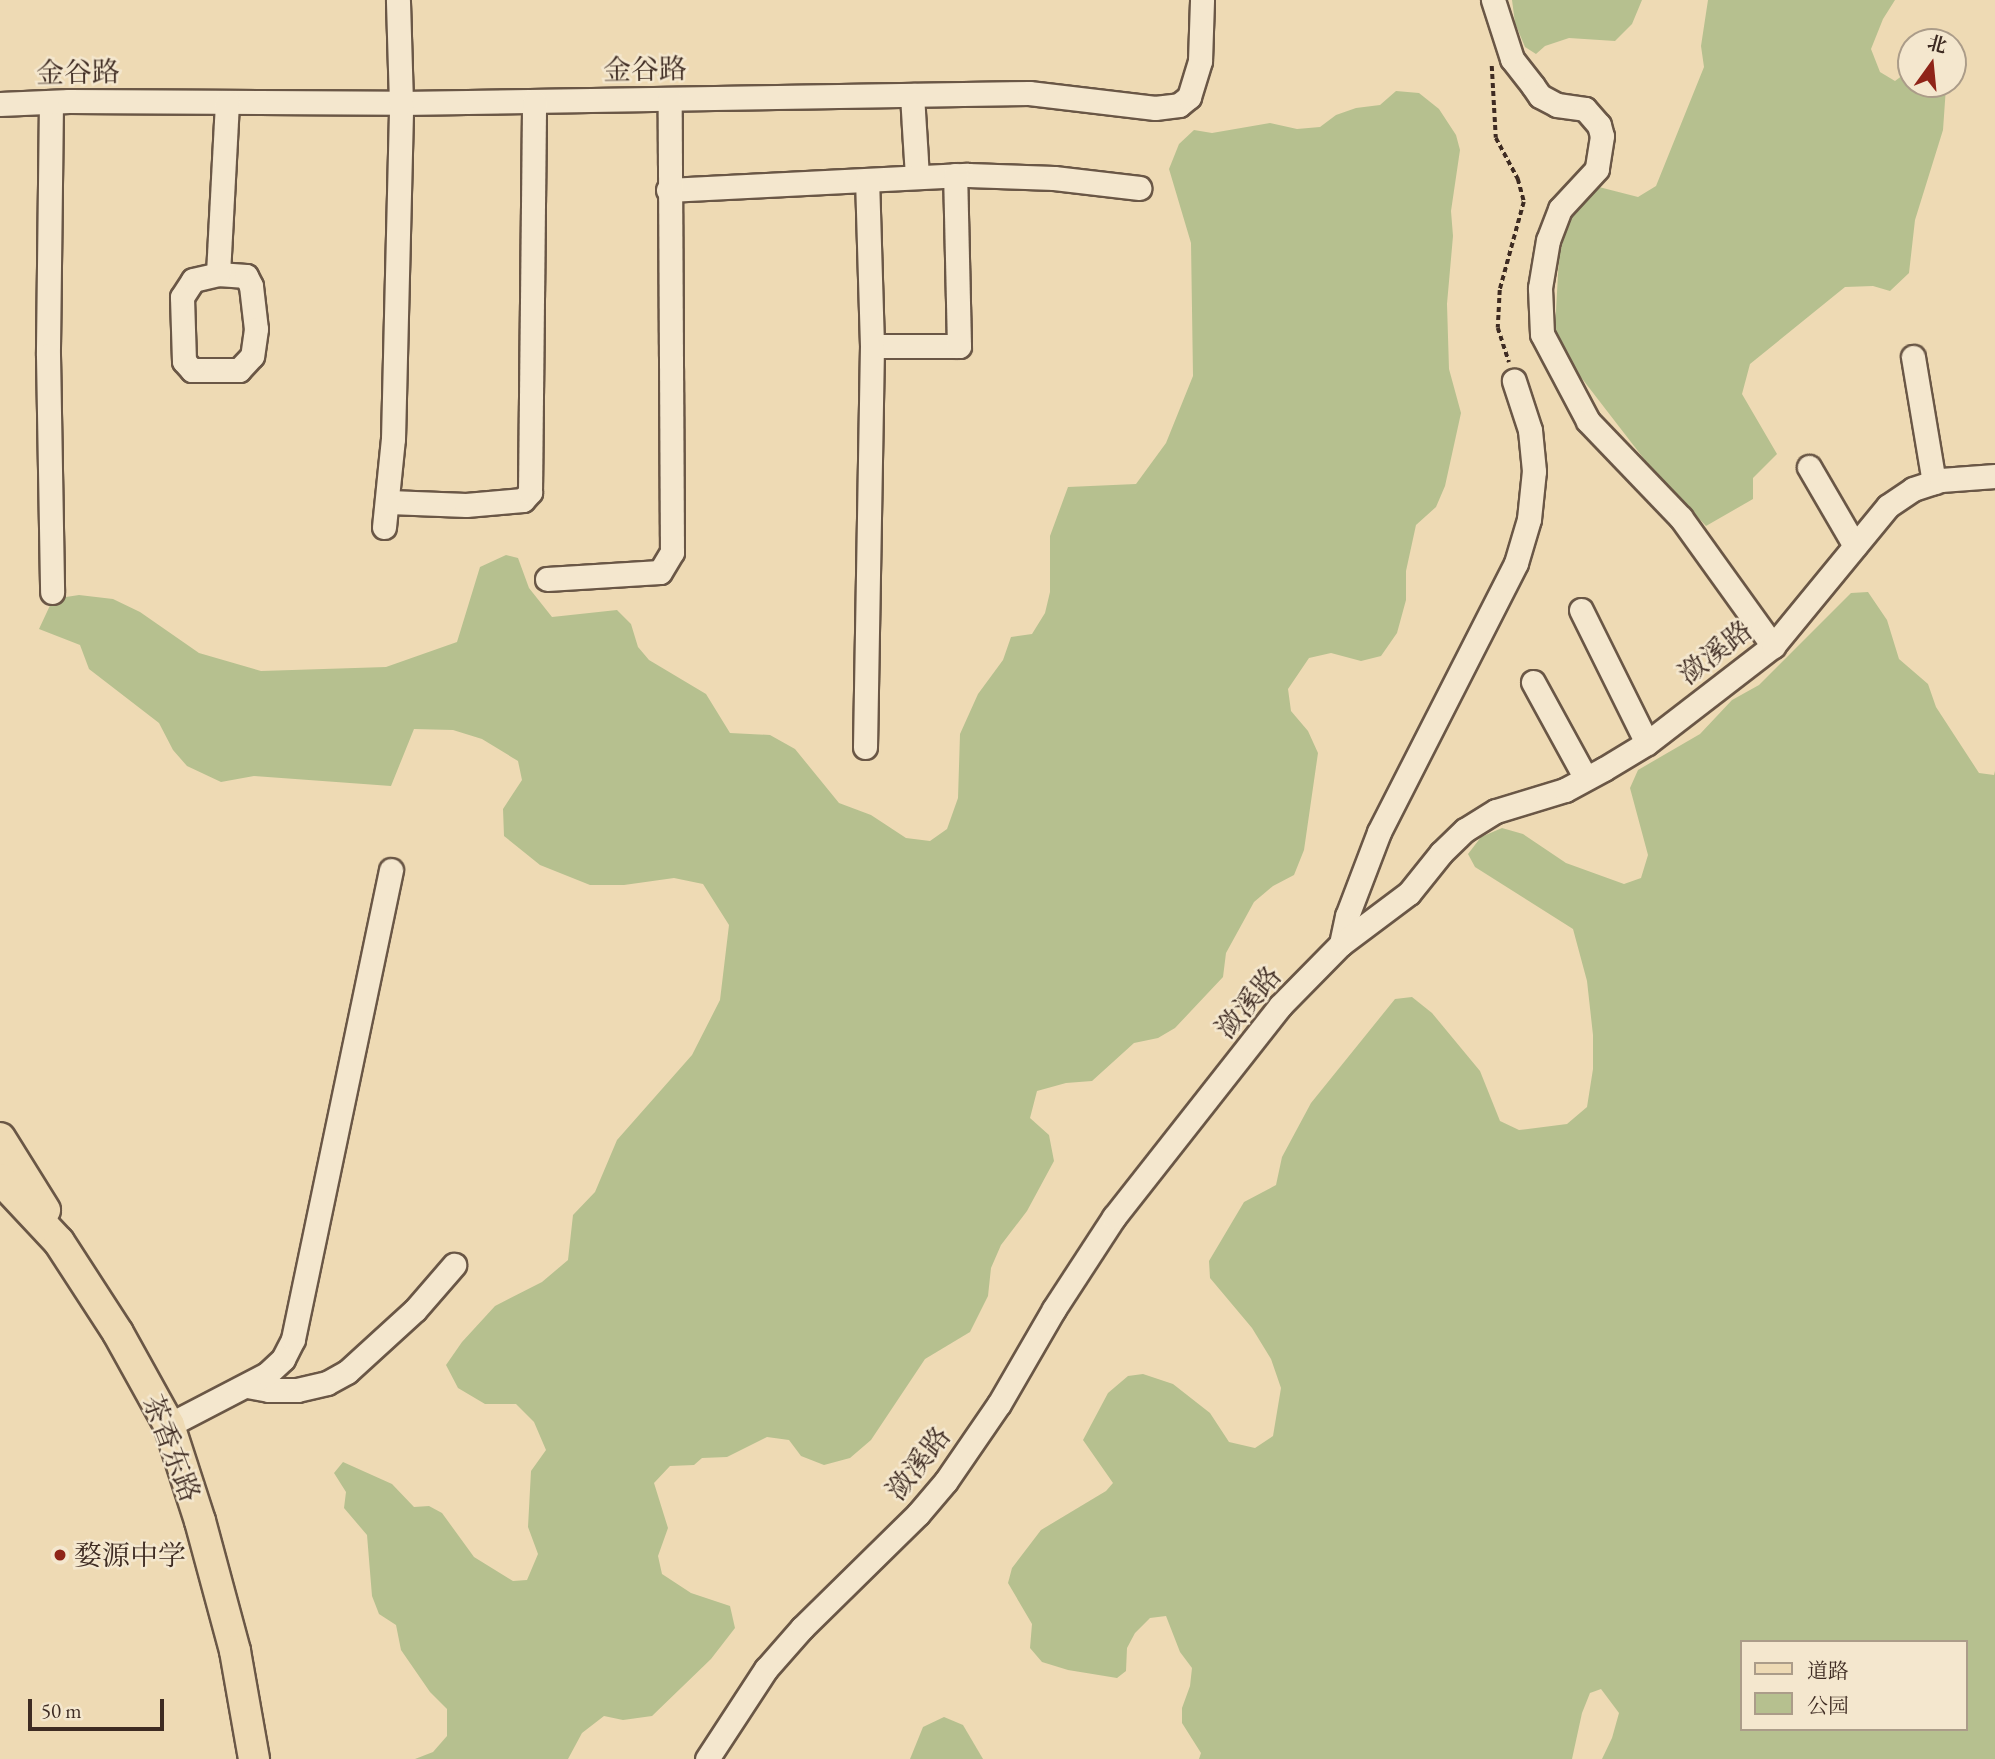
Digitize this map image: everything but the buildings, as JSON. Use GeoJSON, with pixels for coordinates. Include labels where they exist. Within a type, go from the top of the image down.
{"type":"FeatureCollection","features":[{"type":"Feature","properties":{"kind":"main road"},"geometry":{"type":"LineString","coordinates":[[0,1138],[42,1203],[59,1242]]}},
{"type":"Feature","properties":{"kind":"main road","name":"茶香东路"},"geometry":{"type":"LineString","coordinates":[[0,1179],[59,1242],[118,1333],[169,1425],[200,1521],[235,1651],[254,1759]]}},
{"type":"Feature","properties":{"kind":"street"},"geometry":{"type":"LineString","coordinates":[[384,527],[389,502],[394,439],[401,103],[398,0]]}},
{"type":"Feature","properties":{"kind":"street"},"geometry":{"type":"LineString","coordinates":[[1202,5],[1223,0]]}},
{"type":"Feature","properties":{"kind":"street"},"geometry":{"type":"LineString","coordinates":[[1493,0],[1512,59],[1541,96],[1557,105],[1585,109],[1599,125],[1602,136],[1597,169],[1560,209],[1548,240],[1540,288],[1542,334],[1588,421],[1681,518],[1773,646]]}},
{"type":"Feature","properties":{"kind":"street","name":"金谷路"},"geometry":{"type":"LineString","coordinates":[[0,104],[401,103],[1029,93],[1155,108],[1179,105],[1189,97],[1200,61],[1202,5]]}},
{"type":"Feature","properties":{"kind":"street"},"geometry":{"type":"LineString","coordinates":[[912,95],[918,177]]}},
{"type":"Feature","properties":{"kind":"street"},"geometry":{"type":"LineString","coordinates":[[547,579],[660,572],[672,552],[668,190],[670,99]]}},
{"type":"Feature","properties":{"kind":"street"},"geometry":{"type":"LineString","coordinates":[[389,502],[466,505],[523,500],[530,492],[534,101]]}},
{"type":"Feature","properties":{"kind":"street"},"geometry":{"type":"LineString","coordinates":[[51,102],[48,355],[52,592]]}},
{"type":"Feature","properties":{"kind":"street"},"geometry":{"type":"LineString","coordinates":[[218,274],[227,102]]}},
{"type":"Feature","properties":{"kind":"street"},"geometry":{"type":"LineString","coordinates":[[668,190],[955,175],[1054,178],[1139,188]]}},
{"type":"Feature","properties":{"kind":"street"},"geometry":{"type":"LineString","coordinates":[[872,345],[959,346],[955,175]]}},
{"type":"Feature","properties":{"kind":"street"},"geometry":{"type":"LineString","coordinates":[[865,747],[872,345],[867,180]]}},
{"type":"Feature","properties":{"kind":"street"},"geometry":{"type":"LineString","coordinates":[[218,274],[246,276],[251,286],[256,328],[252,356],[239,370],[192,370],[184,361],[182,297],[193,280],[218,274]]}},
{"type":"Feature","properties":{"kind":"street"},"geometry":{"type":"LineString","coordinates":[[1913,357],[1934,482]]}},
{"type":"Feature","properties":{"kind":"street"},"geometry":{"type":"LineString","coordinates":[[1341,944],[1347,916],[1379,832],[1511,574],[1526,530],[1534,471],[1530,430],[1514,381]]}},
{"type":"Feature","properties":{"kind":"street"},"geometry":{"type":"LineString","coordinates":[[1809,467],[1855,546]]}},
{"type":"Feature","properties":{"kind":"street","name":"潋溪路"},"geometry":{"type":"LineString","coordinates":[[707,1759],[766,1669],[802,1628],[918,1514],[946,1481],[999,1404],[1054,1309],[1114,1217],[1280,1006],[1341,944],[1409,893],[1441,853],[1465,830],[1496,811],[1565,790],[1647,743],[1773,646],[1888,506],[1913,489],[1934,482],[1995,476]]}},
{"type":"Feature","properties":{"kind":"street"},"geometry":{"type":"LineString","coordinates":[[1581,610],[1647,743]]}},
{"type":"Feature","properties":{"kind":"street"},"geometry":{"type":"LineString","coordinates":[[1533,682],[1586,778]]}},
{"type":"Feature","properties":{"kind":"street"},"geometry":{"type":"LineString","coordinates":[[169,1425],[267,1374],[283,1359],[293,1339],[391,870]]}},
{"type":"Feature","properties":{"kind":"street"},"geometry":{"type":"LineString","coordinates":[[247,1386],[269,1390],[297,1390],[327,1383],[347,1372],[415,1310],[454,1265]]}},
{"type":"Feature","properties":{"kind":"path"},"geometry":{"type":"LineString","coordinates":[[1491,60],[1496,138],[1518,179],[1524,202],[1500,290],[1498,328],[1514,381]]}},
{"type":"Feature","properties":{"kind":"green space"},"geometry":{"type":"Polygon","coordinates":[[[1512,0],[1642,0],[1632,24],[1615,41],[1569,38],[1545,46],[1536,54],[1525,47],[1515,23],[1512,0]]]}},
{"type":"Feature","properties":{"kind":"green space"},"geometry":{"type":"Polygon","coordinates":[[[1708,0],[1895,0],[1883,19],[1871,49],[1880,72],[1895,81],[1897,80],[1897,98],[1945,98],[1943,130],[1915,220],[1909,273],[1890,291],[1873,286],[1845,287],[1750,364],[1742,394],[1777,454],[1753,478],[1753,499],[1706,526],[1651,468],[1580,376],[1555,329],[1559,256],[1570,215],[1599,187],[1638,197],[1656,186],[1704,67],[1701,46],[1708,0]]]}},
{"type":"Feature","properties":{"kind":"green space"},"geometry":{"type":"Polygon","coordinates":[[[1396,91],[1419,93],[1439,109],[1456,135],[1460,150],[1451,211],[1453,236],[1447,304],[1449,369],[1461,413],[1445,486],[1436,507],[1416,525],[1406,571],[1406,600],[1397,633],[1381,656],[1361,661],[1331,653],[1309,658],[1288,689],[1291,711],[1308,731],[1318,753],[1304,850],[1294,875],[1273,886],[1254,902],[1226,953],[1223,977],[1175,1028],[1158,1038],[1134,1043],[1092,1081],[1066,1083],[1037,1091],[1030,1118],[1049,1135],[1054,1161],[1027,1211],[1001,1245],[991,1268],[988,1296],[970,1332],[925,1359],[871,1440],[850,1458],[824,1465],[801,1456],[789,1440],[767,1437],[727,1457],[702,1458],[694,1465],[670,1466],[654,1483],[668,1528],[658,1556],[662,1574],[691,1593],[730,1606],[735,1628],[711,1659],[652,1716],[623,1720],[604,1716],[582,1733],[568,1759],[415,1759],[433,1752],[447,1736],[447,1709],[430,1692],[401,1650],[396,1625],[379,1614],[372,1596],[367,1535],[344,1508],[346,1492],[334,1473],[343,1462],[392,1484],[414,1507],[429,1506],[442,1513],[474,1557],[513,1581],[527,1580],[538,1554],[528,1527],[531,1471],[546,1450],[534,1422],[516,1404],[485,1404],[458,1388],[446,1365],[462,1342],[495,1306],[542,1282],[568,1260],[573,1215],[595,1192],[617,1140],[692,1055],[720,1000],[729,925],[703,884],[674,878],[624,885],[590,885],[540,865],[504,836],[503,809],[522,780],[518,761],[482,739],[453,730],[414,729],[391,786],[254,776],[221,782],[187,766],[173,750],[159,723],[89,669],[80,645],[39,629],[53,599],[79,595],[113,599],[140,612],[199,653],[261,671],[386,667],[457,642],[480,567],[506,555],[518,558],[529,588],[552,617],[617,610],[631,624],[638,647],[649,660],[706,694],[730,733],[770,735],[795,749],[839,803],[871,815],[906,838],[930,841],[947,829],[958,798],[960,734],[978,694],[1003,660],[1011,637],[1032,634],[1045,613],[1050,592],[1050,536],[1068,487],[1136,484],[1166,443],[1193,376],[1191,243],[1169,169],[1179,144],[1194,130],[1212,133],[1270,123],[1297,129],[1320,127],[1336,115],[1356,108],[1380,105],[1396,91]]]}},
{"type":"Feature","properties":{"kind":"green space"},"geometry":{"type":"Polygon","coordinates":[[[1868,592],[1887,620],[1899,659],[1928,684],[1936,707],[1979,773],[1994,775],[1995,771],[1995,1759],[1602,1759],[1612,1738],[1619,1713],[1601,1689],[1590,1693],[1582,1713],[1572,1759],[1199,1759],[1201,1753],[1182,1723],[1182,1708],[1190,1686],[1192,1668],[1180,1652],[1166,1616],[1150,1618],[1135,1633],[1127,1648],[1126,1671],[1117,1678],[1068,1670],[1042,1662],[1030,1648],[1032,1624],[1008,1583],[1012,1568],[1041,1530],[1106,1491],[1113,1483],[1083,1440],[1108,1393],[1128,1376],[1143,1374],[1173,1384],[1210,1413],[1229,1442],[1255,1448],[1273,1436],[1281,1388],[1271,1359],[1252,1328],[1210,1278],[1209,1261],[1244,1202],[1276,1185],[1282,1157],[1311,1103],[1395,999],[1412,997],[1432,1013],[1480,1071],[1500,1121],[1519,1130],[1567,1124],[1587,1107],[1593,1069],[1593,1035],[1587,981],[1573,929],[1475,867],[1468,854],[1481,837],[1502,828],[1523,834],[1566,863],[1624,884],[1641,878],[1648,855],[1630,788],[1638,770],[1700,734],[1732,700],[1759,685],[1851,593],[1868,592]]]}},
{"type":"Feature","properties":{"kind":"green space"},"geometry":{"type":"Polygon","coordinates":[[[944,1717],[963,1725],[983,1759],[910,1759],[923,1727],[944,1717]]]}},
{"type":"Feature","properties":{"kind":"place","name":"婺源中学"},"geometry":{"type":"Point","coordinates":[60,1555]}}]}
